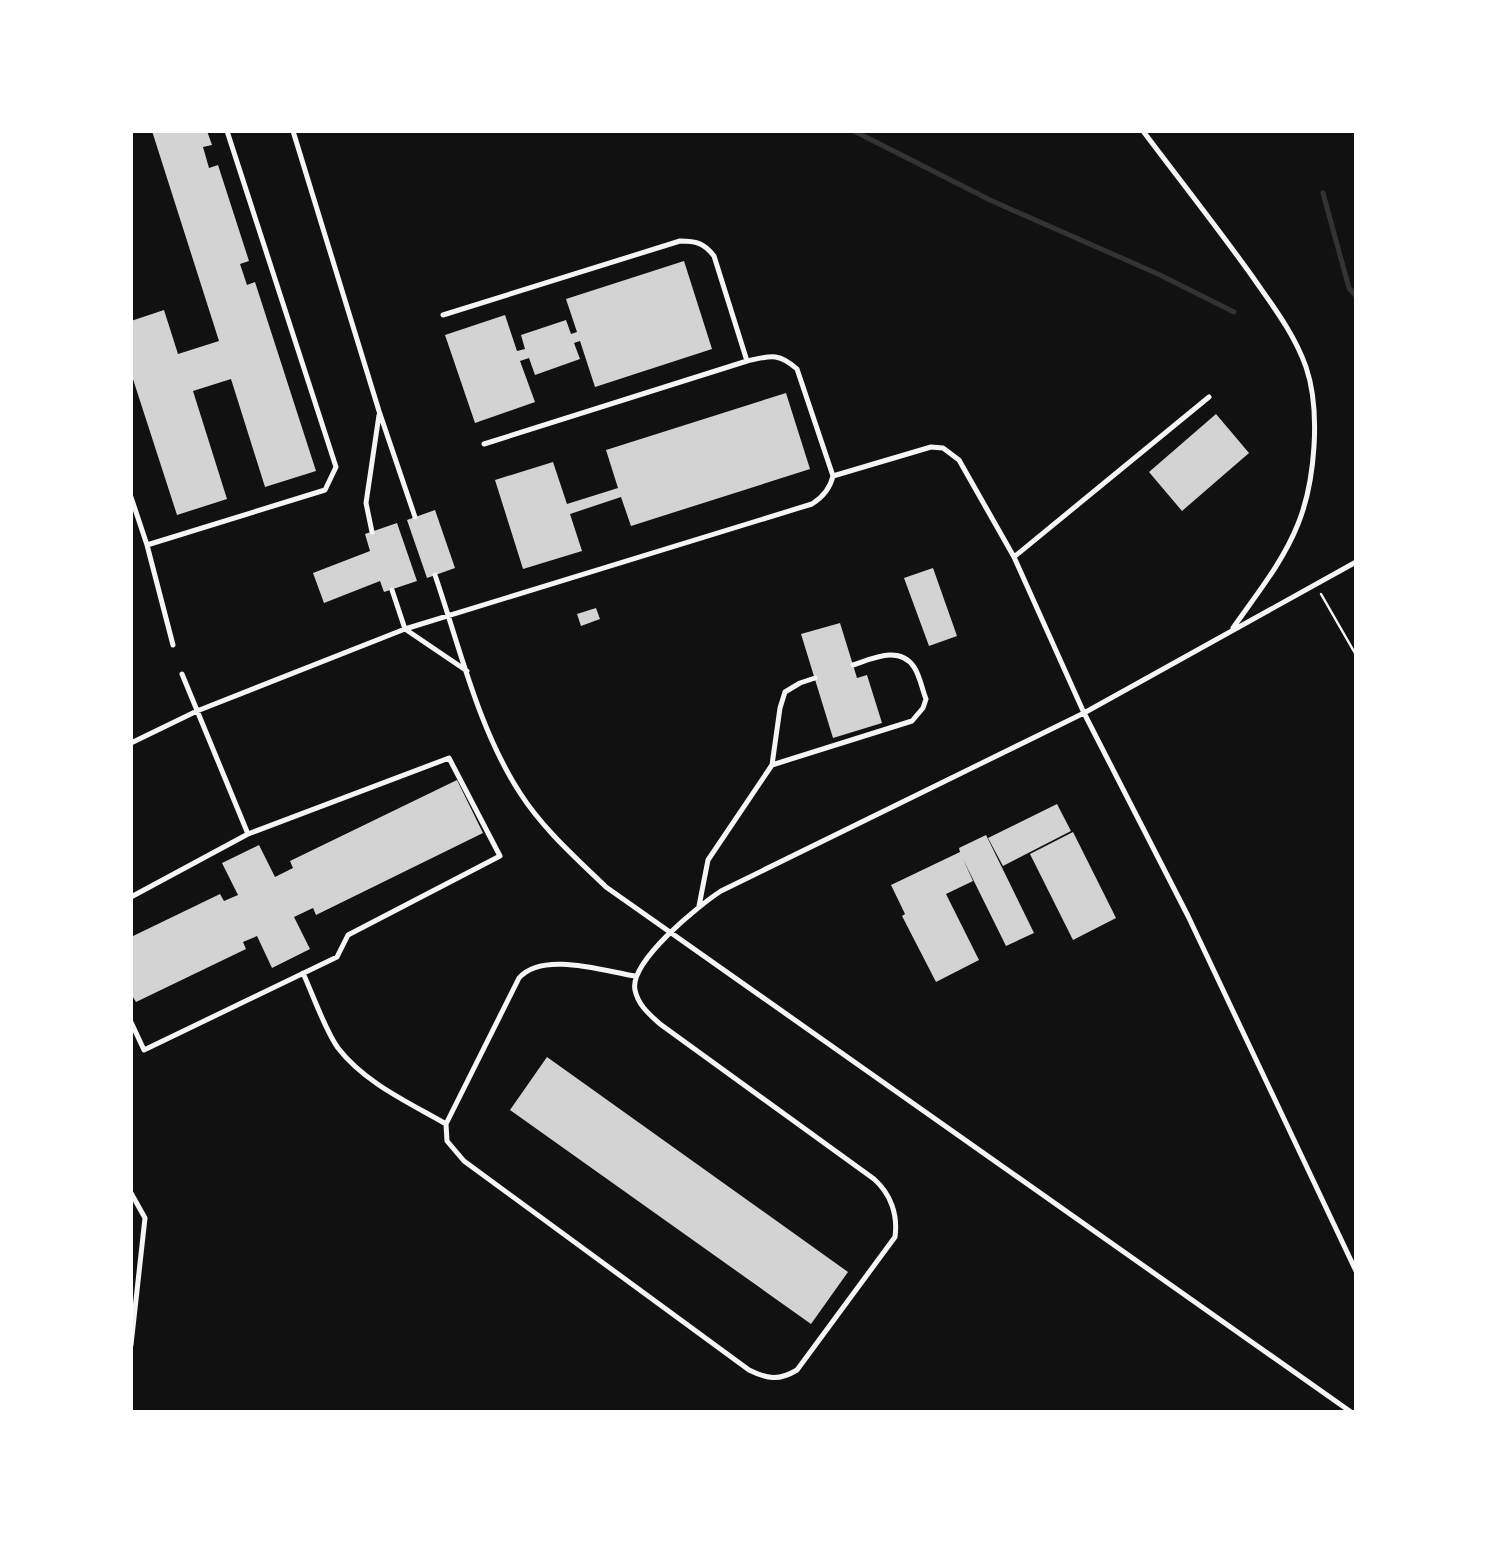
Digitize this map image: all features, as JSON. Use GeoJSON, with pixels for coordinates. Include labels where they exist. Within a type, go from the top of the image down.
{"type":"FeatureCollection","features":[{"type":"Feature","properties":{"kind":"lane"},"geometry":{"type":"LineString","coordinates":[[147,545],[326,490],[336,467],[227,131]]}},
{"type":"Feature","properties":{"kind":"lane"},"geometry":{"type":"LineString","coordinates":[[293,131],[379,411],[415,517]]}},
{"type":"Feature","properties":{"kind":"lane"},"geometry":{"type":"LineString","coordinates":[[1143,131],[1286,324],[1306,369],[1315,451],[1308,495],[1283,555],[1231,631]]}},
{"type":"Feature","properties":{"kind":"lane"},"geometry":{"type":"LineString","coordinates":[[443,315],[680,241],[694,241],[705,245],[714,256],[747,361]]}},
{"type":"Feature","properties":{"kind":"lane"},"geometry":{"type":"LineString","coordinates":[[131,743],[197,711],[405,629],[812,504],[820,499],[830,486],[833,476],[797,369],[786,359],[773,355],[484,444]]}},
{"type":"Feature","properties":{"kind":"lane"},"geometry":{"type":"LineString","coordinates":[[1014,557],[1209,397]]}},
{"type":"Feature","properties":{"kind":"lane"},"geometry":{"type":"LineString","coordinates":[[372,532],[366,503],[379,411]]}},
{"type":"Feature","properties":{"kind":"lane"},"geometry":{"type":"LineString","coordinates":[[833,476],[931,447],[943,448],[959,460],[1014,557],[1084,713],[1188,916],[1356,1271]]}},
{"type":"Feature","properties":{"kind":"lane"},"geometry":{"type":"LineString","coordinates":[[131,497],[147,545],[173,645]]}},
{"type":"Feature","properties":{"kind":"lane"},"geometry":{"type":"LineString","coordinates":[[635,976],[546,964],[525,970],[446,1124],[447,1141],[464,1161],[749,1370],[772,1378],[787,1376],[797,1370],[895,1237],[897,1224],[890,1199],[884,1187],[874,1179],[660,1024],[639,1003],[634,989],[635,976],[670,932],[720,891],[1084,713],[1356,562]]}},
{"type":"Feature","properties":{"kind":"lane"},"geometry":{"type":"LineString","coordinates":[[435,575],[491,739],[520,794],[557,839],[606,887],[1351,1412]]}},
{"type":"Feature","properties":{"kind":"lane"},"geometry":{"type":"LineString","coordinates":[[392,590],[405,629],[467,671]]}},
{"type":"Feature","properties":{"kind":"lane"},"geometry":{"type":"LineString","coordinates":[[772,765],[912,721],[918,716],[926,699],[914,667],[905,659],[884,655],[853,666]]}},
{"type":"Feature","properties":{"kind":"lane"},"geometry":{"type":"LineString","coordinates":[[182,674],[248,834]]}},
{"type":"Feature","properties":{"kind":"lane"},"geometry":{"type":"LineString","coordinates":[[699,906],[708,860],[772,765],[780,708],[785,692],[815,678]]}},
{"type":"Feature","properties":{"kind":"lane"},"geometry":{"type":"LineString","coordinates":[[131,897],[248,834],[449,758],[500,856],[348,935],[337,957],[145,1049],[131,1022]]}},
{"type":"Feature","properties":{"kind":"lane"},"geometry":{"type":"LineString","coordinates":[[303,973],[337,1046],[354,1065],[377,1084],[446,1124]]}},
{"type":"Feature","properties":{"kind":"lane"},"geometry":{"type":"LineString","coordinates":[[131,1192],[145,1218],[131,1345]]}},
{"type":"Feature","properties":{"kind":"path"},"geometry":{"type":"LineString","coordinates":[[1315,585],[1356,655]]}},
{"type":"Feature","properties":{"kind":"building"},"geometry":{"type":"Polygon","coordinates":[[[152,131],[207,131],[212,145],[203,147],[209,168],[218,165],[249,261],[240,264],[247,285],[255,282],[316,471],[265,487],[231,379],[193,391],[227,499],[177,515],[131,373],[131,321],[164,310],[178,354],[219,341],[152,131]]]}},
{"type":"Feature","properties":{"kind":"building"},"geometry":{"type":"Polygon","coordinates":[[[684,261],[712,349],[595,387],[580,341],[574,343],[580,359],[535,375],[529,358],[520,361],[535,402],[475,423],[445,335],[505,315],[517,351],[525,349],[521,335],[566,320],[571,334],[577,332],[566,299],[684,261]]]}},
{"type":"Feature","properties":{"kind":"building"},"geometry":{"type":"Polygon","coordinates":[[[786,393],[810,469],[631,526],[621,497],[570,514],[582,551],[523,569],[495,480],[553,462],[567,504],[618,488],[606,450],[786,393]]]}},
{"type":"Feature","properties":{"kind":"building"},"geometry":{"type":"Polygon","coordinates":[[[1216,414],[1249,453],[1182,511],[1149,472],[1216,414]]]}},
{"type":"Feature","properties":{"kind":"building"},"geometry":{"type":"Polygon","coordinates":[[[435,510],[455,568],[427,578],[407,520],[435,510]]]}},
{"type":"Feature","properties":{"kind":"building"},"geometry":{"type":"Polygon","coordinates":[[[397,523],[417,581],[384,592],[380,581],[324,603],[313,573],[370,551],[365,534],[397,523]]]}},
{"type":"Feature","properties":{"kind":"building"},"geometry":{"type":"Polygon","coordinates":[[[933,568],[957,636],[929,646],[904,578],[933,568]]]}},
{"type":"Feature","properties":{"kind":"building"},"geometry":{"type":"Polygon","coordinates":[[[596,608],[600,619],[581,626],[577,614],[596,608]]]}},
{"type":"Feature","properties":{"kind":"building"},"geometry":{"type":"Polygon","coordinates":[[[840,623],[857,678],[867,675],[882,723],[833,738],[801,634],[840,623]]]}},
{"type":"Feature","properties":{"kind":"building"},"geometry":{"type":"Polygon","coordinates":[[[457,780],[483,833],[316,915],[313,908],[294,917],[310,949],[272,968],[257,936],[243,942],[246,949],[136,1002],[131,994],[131,937],[220,894],[224,901],[238,895],[222,863],[259,845],[275,877],[293,868],[290,861],[457,780]]]}},
{"type":"Feature","properties":{"kind":"building"},"geometry":{"type":"Polygon","coordinates":[[[1057,804],[1071,831],[1003,866],[988,838],[1057,804]]]}},
{"type":"Feature","properties":{"kind":"building"},"geometry":{"type":"Polygon","coordinates":[[[1073,832],[1116,918],[1073,940],[1030,854],[1073,832]]]}},
{"type":"Feature","properties":{"kind":"building"},"geometry":{"type":"Polygon","coordinates":[[[986,835],[1034,933],[1006,946],[963,859],[973,881],[946,894],[979,960],[936,982],[902,916],[905,914],[891,885],[960,852],[959,848],[986,835]]]}},
{"type":"Feature","properties":{"kind":"building"},"geometry":{"type":"Polygon","coordinates":[[[547,1057],[848,1272],[811,1324],[510,1110],[547,1057]]]}},
{"type":"Feature","properties":{"kind":"waterway"},"geometry":{"type":"LineString","coordinates":[[854,131],[992,201],[1158,274],[1234,312]]}},
{"type":"Feature","properties":{"kind":"waterway"},"geometry":{"type":"LineString","coordinates":[[1323,193],[1349,288],[1356,296]]}}]}
